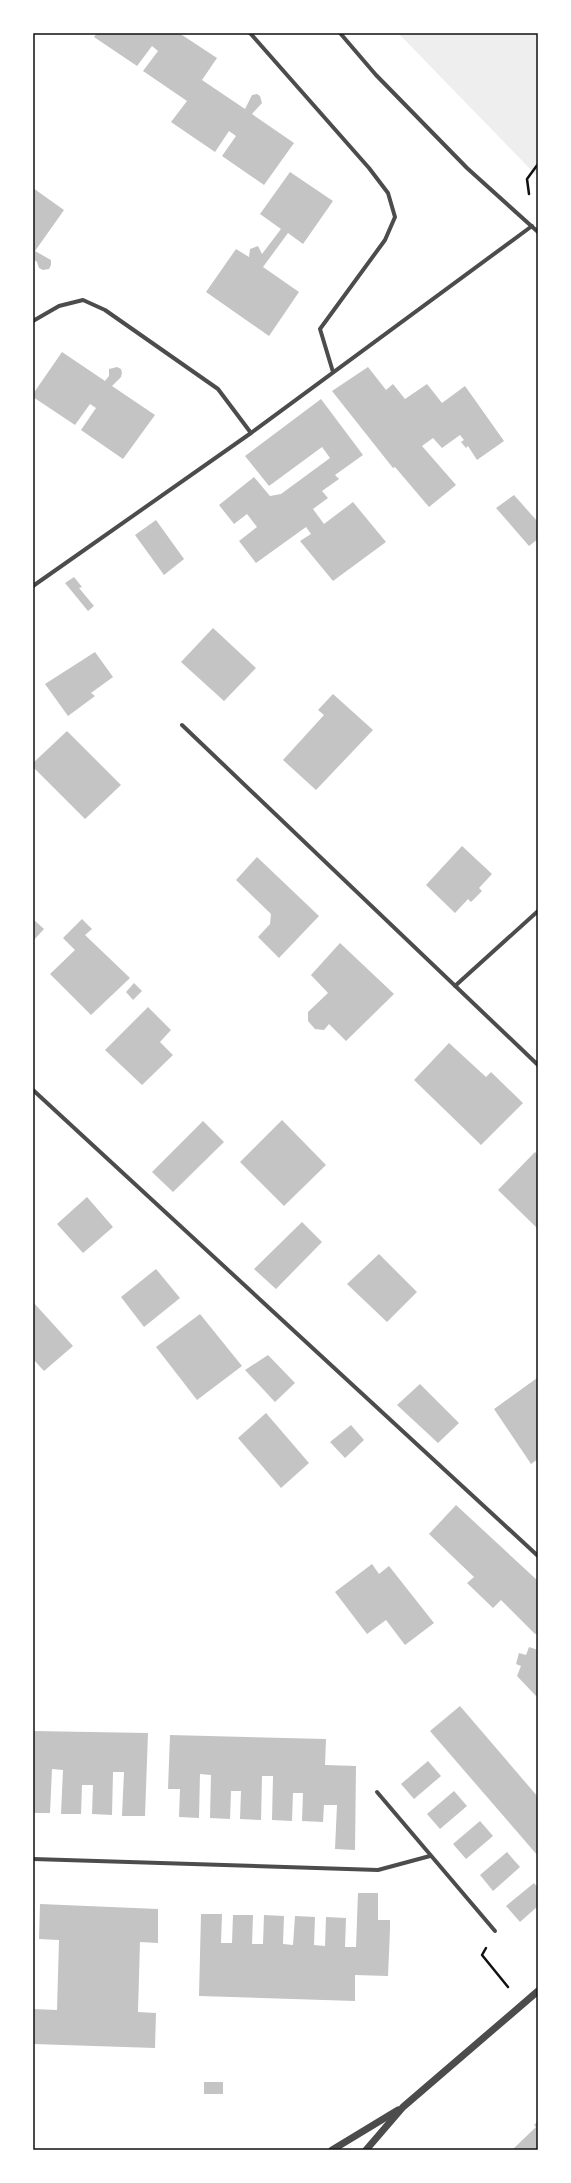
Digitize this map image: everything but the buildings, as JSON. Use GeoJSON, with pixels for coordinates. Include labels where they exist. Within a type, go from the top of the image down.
{"type":"FeatureCollection","features":[{"type":"Feature","properties":{"kind":"street"},"geometry":{"type":"LineString","coordinates":[[250,33],[369,168],[388,193],[395,217],[385,240],[320,329],[333,372]]}},
{"type":"Feature","properties":{"kind":"street"},"geometry":{"type":"LineString","coordinates":[[340,33],[376,75],[467,168],[538,232]]}},
{"type":"Feature","properties":{"kind":"street"},"geometry":{"type":"LineString","coordinates":[[33,586],[251,433],[532,226]]}},
{"type":"Feature","properties":{"kind":"street"},"geometry":{"type":"LineString","coordinates":[[33,321],[59,306],[83,300],[105,310],[218,389],[251,433]]}},
{"type":"Feature","properties":{"kind":"street"},"geometry":{"type":"LineString","coordinates":[[182,724],[538,1065]]}},
{"type":"Feature","properties":{"kind":"street"},"geometry":{"type":"LineString","coordinates":[[455,986],[538,911]]}},
{"type":"Feature","properties":{"kind":"street"},"geometry":{"type":"LineString","coordinates":[[33,1090],[538,1556]]}},
{"type":"Feature","properties":{"kind":"street"},"geometry":{"type":"LineString","coordinates":[[377,1792],[495,1931]]}},
{"type":"Feature","properties":{"kind":"street"},"geometry":{"type":"LineString","coordinates":[[33,1859],[378,1870],[430,1856]]}},
{"type":"Feature","properties":{"kind":"street"},"geometry":{"type":"LineString","coordinates":[[366,2150],[403,2107],[538,1991]]}},
{"type":"Feature","properties":{"kind":"street"},"geometry":{"type":"LineString","coordinates":[[332,2150],[403,2107]]}},
{"type":"Feature","properties":{"kind":"path"},"geometry":{"type":"LineString","coordinates":[[495,1931],[482,1955],[522,2004]]}},
{"type":"Feature","properties":{"kind":"shaded area"},"geometry":{"type":"Polygon","coordinates":[[[398,33],[538,33],[538,177],[398,33]]]}}]}
